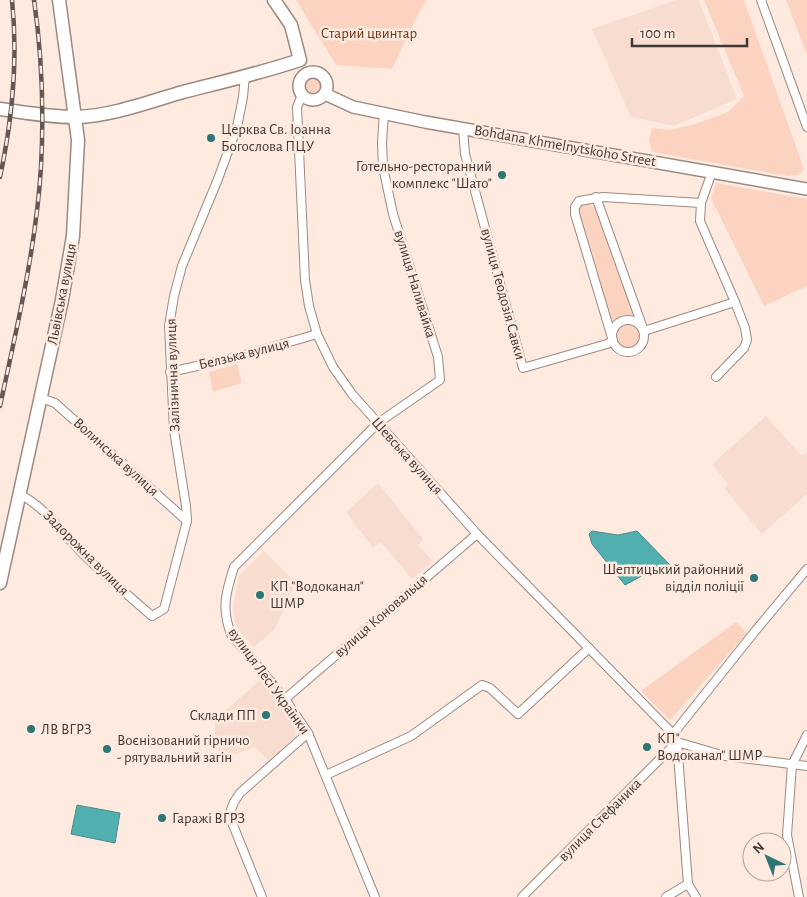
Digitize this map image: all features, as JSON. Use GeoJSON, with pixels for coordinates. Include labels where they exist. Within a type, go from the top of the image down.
{"type":"FeatureCollection","features":[{"type":"Feature","properties":{"kind":"main road","name":"Львівська вулиця"},"geometry":{"type":"LineString","coordinates":[[0,583],[62,300],[72,236],[78,140],[59,0]]}},
{"type":"Feature","properties":{"kind":"main road"},"geometry":{"type":"LineString","coordinates":[[274,0],[291,25],[300,60],[308,73]]}},
{"type":"Feature","properties":{"kind":"main road"},"geometry":{"type":"LineString","coordinates":[[0,109],[42,115],[76,117],[108,113],[245,75],[270,70],[300,60]]}},
{"type":"Feature","properties":{"kind":"main road"},"geometry":{"type":"LineString","coordinates":[[317,72],[324,77],[328,86],[325,94],[322,98],[314,101],[302,96],[299,83],[301,78],[308,73],[317,72]]}},
{"type":"Feature","properties":{"kind":"main road","name":"Bohdana Khmelnytskoho Street"},"geometry":{"type":"LineString","coordinates":[[325,94],[353,107],[596,153],[807,190]]}},
{"type":"Feature","properties":{"kind":"street"},"geometry":{"type":"LineString","coordinates":[[761,0],[807,127]]}},
{"type":"Feature","properties":{"kind":"street","name":"Залізнична вулиця"},"geometry":{"type":"LineString","coordinates":[[152,616],[164,609],[187,521],[174,430],[170,372],[169,326],[174,296],[182,266],[218,179],[237,126],[245,75]]}},
{"type":"Feature","properties":{"kind":"street","name":"Шевська вулиця"},"geometry":{"type":"LineString","coordinates":[[302,96],[297,107],[305,280],[309,306],[317,334],[333,367],[352,394],[477,534],[673,734],[677,742]]}},
{"type":"Feature","properties":{"kind":"street","name":"вулиця Наливайка"},"geometry":{"type":"LineString","coordinates":[[378,423],[440,380],[438,357],[394,214],[383,167],[384,113]]}},
{"type":"Feature","properties":{"kind":"street","name":"вулиця Теодозія Савки"},"geometry":{"type":"LineString","coordinates":[[464,128],[464,154],[523,368],[613,341]]}},
{"type":"Feature","properties":{"kind":"street"},"geometry":{"type":"LineString","coordinates":[[712,172],[701,203],[700,221],[735,302],[745,328],[747,340],[744,348],[716,377]]}},
{"type":"Feature","properties":{"kind":"street"},"geometry":{"type":"LineString","coordinates":[[596,197],[644,331],[642,345],[635,351],[625,352],[620,350],[613,341],[574,207],[579,201],[596,197],[701,203]]}},
{"type":"Feature","properties":{"kind":"street"},"geometry":{"type":"LineString","coordinates":[[644,331],[735,302]]}},
{"type":"Feature","properties":{"kind":"street"},"geometry":{"type":"LineString","coordinates":[[613,341],[614,329],[623,321],[635,322],[644,331]]}},
{"type":"Feature","properties":{"kind":"street","name":"Белзька вулиця"},"geometry":{"type":"LineString","coordinates":[[170,372],[238,357],[317,334]]}},
{"type":"Feature","properties":{"kind":"street","name":"Волинська вулиця"},"geometry":{"type":"LineString","coordinates":[[41,398],[55,403],[187,521]]}},
{"type":"Feature","properties":{"kind":"street","name":"вулиця Лесі Українки"},"geometry":{"type":"LineString","coordinates":[[376,897],[308,733],[285,699],[231,634],[226,621],[225,608],[226,590],[234,567],[378,423]]}},
{"type":"Feature","properties":{"kind":"street","name":"Задорожна вулиця"},"geometry":{"type":"LineString","coordinates":[[19,494],[30,499],[44,510],[83,554],[152,616]]}},
{"type":"Feature","properties":{"kind":"street","name":"вулиця Коновальця"},"geometry":{"type":"LineString","coordinates":[[285,699],[477,534]]}},
{"type":"Feature","properties":{"kind":"street"},"geometry":{"type":"LineString","coordinates":[[673,734],[807,569]]}},
{"type":"Feature","properties":{"kind":"street"},"geometry":{"type":"LineString","coordinates":[[326,775],[411,736],[482,685],[490,688],[518,714],[589,648]]}},
{"type":"Feature","properties":{"kind":"street"},"geometry":{"type":"LineString","coordinates":[[262,897],[229,815],[240,793],[308,733]]}},
{"type":"Feature","properties":{"kind":"street"},"geometry":{"type":"LineString","coordinates":[[799,897],[786,835],[792,765],[807,735]]}},
{"type":"Feature","properties":{"kind":"street"},"geometry":{"type":"LineString","coordinates":[[696,897],[688,884],[677,742],[725,756],[807,766]]}},
{"type":"Feature","properties":{"kind":"street","name":"вулиця Стефаника"},"geometry":{"type":"LineString","coordinates":[[522,897],[677,742]]}},
{"type":"Feature","properties":{"kind":"street"},"geometry":{"type":"LineString","coordinates":[[666,897],[688,884]]}},
{"type":"Feature","properties":{"kind":"shaded area"},"geometry":{"type":"Polygon","coordinates":[[[676,0],[699,0],[737,99],[674,126],[631,117],[592,29],[676,0]]]}},
{"type":"Feature","properties":{"kind":"shaded area"},"geometry":{"type":"Polygon","coordinates":[[[766,416],[801,455],[807,453],[807,494],[762,534],[724,488],[728,484],[712,464],[766,416]]]}},
{"type":"Feature","properties":{"kind":"shaded area"},"geometry":{"type":"Polygon","coordinates":[[[378,483],[423,539],[418,545],[433,561],[412,579],[381,542],[373,548],[346,512],[378,483]]]}},
{"type":"Feature","properties":{"kind":"shaded area"},"geometry":{"type":"Polygon","coordinates":[[[264,551],[296,583],[275,629],[254,647],[241,633],[235,622],[233,608],[239,576],[264,551]]]}},
{"type":"Feature","properties":{"kind":"shaded area"},"geometry":{"type":"Polygon","coordinates":[[[260,680],[295,721],[296,735],[269,761],[255,747],[222,759],[215,737],[215,720],[260,680]]]}},
{"type":"Feature","properties":{"kind":"green space","name":"Старий цвинтар"},"geometry":{"type":"Polygon","coordinates":[[[296,0],[427,0],[419,12],[392,69],[336,65],[296,0]]]}},
{"type":"Feature","properties":{"kind":"green space"},"geometry":{"type":"Polygon","coordinates":[[[704,0],[744,0],[804,169],[798,175],[787,176],[652,152],[649,141],[652,128],[670,130],[695,124],[728,112],[744,96],[704,0]]]}},
{"type":"Feature","properties":{"kind":"green space"},"geometry":{"type":"Polygon","coordinates":[[[786,0],[807,0],[807,55],[786,0]]]}},
{"type":"Feature","properties":{"kind":"green space"},"geometry":{"type":"Polygon","coordinates":[[[310,78],[316,78],[321,83],[319,92],[310,94],[305,89],[305,83],[310,78]]]}},
{"type":"Feature","properties":{"kind":"green space"},"geometry":{"type":"Polygon","coordinates":[[[716,183],[807,199],[807,286],[764,306],[711,198],[716,183]]]}},
{"type":"Feature","properties":{"kind":"green space"},"geometry":{"type":"Polygon","coordinates":[[[584,204],[589,204],[595,208],[634,312],[632,316],[613,323],[609,321],[577,215],[579,208],[584,204]]]}},
{"type":"Feature","properties":{"kind":"green space"},"geometry":{"type":"Polygon","coordinates":[[[628,324],[636,328],[640,336],[636,344],[628,348],[620,344],[616,336],[620,328],[628,324]]]}},
{"type":"Feature","properties":{"kind":"green space"},"geometry":{"type":"Polygon","coordinates":[[[237,364],[242,383],[213,392],[209,372],[237,364]]]}},
{"type":"Feature","properties":{"kind":"green space"},"geometry":{"type":"Polygon","coordinates":[[[736,622],[747,633],[670,720],[641,691],[736,622]]]}},
{"type":"Feature","properties":{"kind":"water"},"geometry":{"type":"Polygon","coordinates":[[[592,531],[618,535],[637,531],[673,568],[665,572],[653,570],[625,585],[592,544],[589,534],[592,531]]]}},
{"type":"Feature","properties":{"kind":"water"},"geometry":{"type":"Polygon","coordinates":[[[77,805],[120,813],[115,843],[71,834],[77,805]]]}},
{"type":"Feature","properties":{"kind":"railway"},"geometry":{"type":"LineString","coordinates":[[0,177],[8,134],[13,89],[14,22],[12,0]]}},
{"type":"Feature","properties":{"kind":"railway"},"geometry":{"type":"LineString","coordinates":[[0,406],[25,287],[35,227],[41,167],[41,62],[34,0]]}},
{"type":"Feature","properties":{"kind":"place","name":"Церква Св. Іоанна Богослова ПЦУ"},"geometry":{"type":"Point","coordinates":[211,138]}},
{"type":"Feature","properties":{"kind":"place","name":"Готельно-ресторанний комплекс \"Шато\""},"geometry":{"type":"Point","coordinates":[502,175]}},
{"type":"Feature","properties":{"kind":"place","name":"Шептицький районний відділ поліції"},"geometry":{"type":"Point","coordinates":[754,578]}},
{"type":"Feature","properties":{"kind":"place","name":"КП \"Водоканал\" ШМР"},"geometry":{"type":"Point","coordinates":[260,595]}},
{"type":"Feature","properties":{"kind":"place","name":"Склади ПП"},"geometry":{"type":"Point","coordinates":[266,715]}},
{"type":"Feature","properties":{"kind":"place","name":"ЛВ ВГРЗ"},"geometry":{"type":"Point","coordinates":[31,729]}},
{"type":"Feature","properties":{"kind":"place","name":"КП\" Водоканал\" ШМР"},"geometry":{"type":"Point","coordinates":[647,747]}},
{"type":"Feature","properties":{"kind":"place","name":"Воєнізований гірничо - рятувальний загін"},"geometry":{"type":"Point","coordinates":[107,749]}},
{"type":"Feature","properties":{"kind":"place","name":"Гаражі ВГРЗ"},"geometry":{"type":"Point","coordinates":[162,818]}}]}
